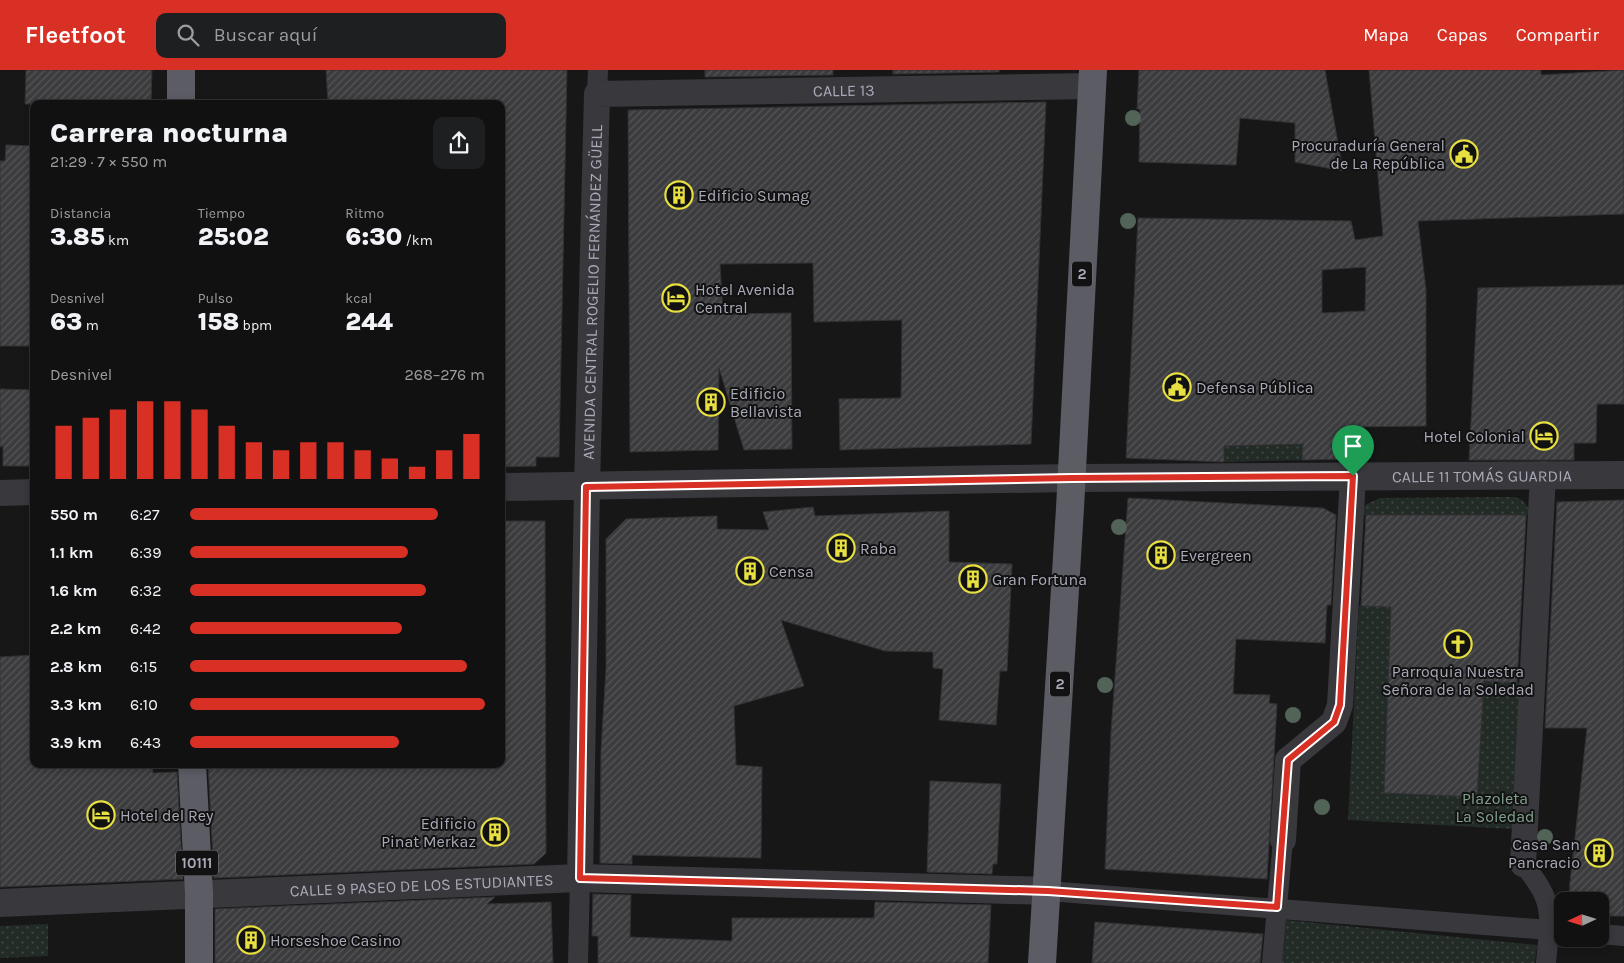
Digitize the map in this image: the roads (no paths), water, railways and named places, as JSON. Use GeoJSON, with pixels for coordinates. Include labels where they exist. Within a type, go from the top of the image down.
{"type":"FeatureCollection","features":[{"type":"Feature","properties":{"kind":"highway"},"geometry":{"type":"LineString","coordinates":[[181,100],[182,70]]}},
{"type":"Feature","properties":{"kind":"highway","name":"2"},"geometry":{"type":"LineString","coordinates":[[1042,963],[1048,891],[1072,478],[1093,78]]}},
{"type":"Feature","properties":{"kind":"highway","name":"10111"},"geometry":{"type":"LineString","coordinates":[[192,768],[199,893],[200,963]]}},
{"type":"Feature","properties":{"kind":"street","name":"CALLE 13"},"geometry":{"type":"LineString","coordinates":[[597,82],[1093,78]]}},
{"type":"Feature","properties":{"kind":"street","name":"AVENIDA CENTRAL ROGELIO FERNÁNDEZ GÜELL"},"geometry":{"type":"LineString","coordinates":[[578,963],[586,487],[597,82]]}},
{"type":"Feature","properties":{"kind":"street"},"geometry":{"type":"LineString","coordinates":[[1543,474],[1523,864],[1542,887],[1549,902],[1554,922]]}},
{"type":"Feature","properties":{"kind":"street","name":"CALLE 11 TOMÁS GUARDIA"},"geometry":{"type":"LineString","coordinates":[[505,487],[1072,478],[1624,475]]}},
{"type":"Feature","properties":{"kind":"street"},"geometry":{"type":"LineString","coordinates":[[1272,963],[1288,760],[1334,722],[1340,705],[1353,476]]}},
{"type":"Feature","properties":{"kind":"street"},"geometry":{"type":"LineString","coordinates":[[0,493],[30,492]]}},
{"type":"Feature","properties":{"kind":"street","name":"CALLE 9 PASEO DE LOS ESTUDIANTES"},"geometry":{"type":"LineString","coordinates":[[0,903],[580,878],[1048,891],[1277,907],[1554,930]]}},
{"type":"Feature","properties":{"kind":"street"},"geometry":{"type":"LineString","coordinates":[[1609,935],[1624,936]]}},
{"type":"Feature","properties":{"kind":"street"},"geometry":{"type":"LineString","coordinates":[[1546,963],[1554,937]]}},
{"type":"Feature","properties":{"kind":"place","name":"Procuraduría General de La República"},"geometry":{"type":"Point","coordinates":[1464,154]}},
{"type":"Feature","properties":{"kind":"place","name":"Edificio Sumag"},"geometry":{"type":"Point","coordinates":[679,195]}},
{"type":"Feature","properties":{"kind":"place","name":"Hotel Avenida Central"},"geometry":{"type":"Point","coordinates":[676,298]}},
{"type":"Feature","properties":{"kind":"place","name":"Defensa Pública"},"geometry":{"type":"Point","coordinates":[1177,387]}},
{"type":"Feature","properties":{"kind":"place","name":"Edificio Bellavista"},"geometry":{"type":"Point","coordinates":[711,402]}},
{"type":"Feature","properties":{"kind":"place","name":"Hotel Colonial"},"geometry":{"type":"Point","coordinates":[1544,436]}},
{"type":"Feature","properties":{"kind":"place","name":"Raba"},"geometry":{"type":"Point","coordinates":[841,548]}},
{"type":"Feature","properties":{"kind":"place","name":"Evergreen"},"geometry":{"type":"Point","coordinates":[1161,555]}},
{"type":"Feature","properties":{"kind":"place","name":"Censa"},"geometry":{"type":"Point","coordinates":[750,571]}},
{"type":"Feature","properties":{"kind":"place","name":"Gran Fortuna"},"geometry":{"type":"Point","coordinates":[973,579]}},
{"type":"Feature","properties":{"kind":"place","name":"Parroquia Nuestra Señora de la Soledad"},"geometry":{"type":"Point","coordinates":[1458,644]}},
{"type":"Feature","properties":{"kind":"place","name":"Hotel del Rey"},"geometry":{"type":"Point","coordinates":[101,815]}},
{"type":"Feature","properties":{"kind":"place","name":"Edificio Pinat Merkaz"},"geometry":{"type":"Point","coordinates":[495,832]}},
{"type":"Feature","properties":{"kind":"place","name":"Casa San Pancracio"},"geometry":{"type":"Point","coordinates":[1599,853]}},
{"type":"Feature","properties":{"kind":"place","name":"Horseshoe Casino"},"geometry":{"type":"Point","coordinates":[251,940]}},
{"type":"Feature","properties":{"kind":"park label","name":"Plazoleta La Soledad"},"geometry":{"type":"Point","coordinates":[1495,807]}}]}
